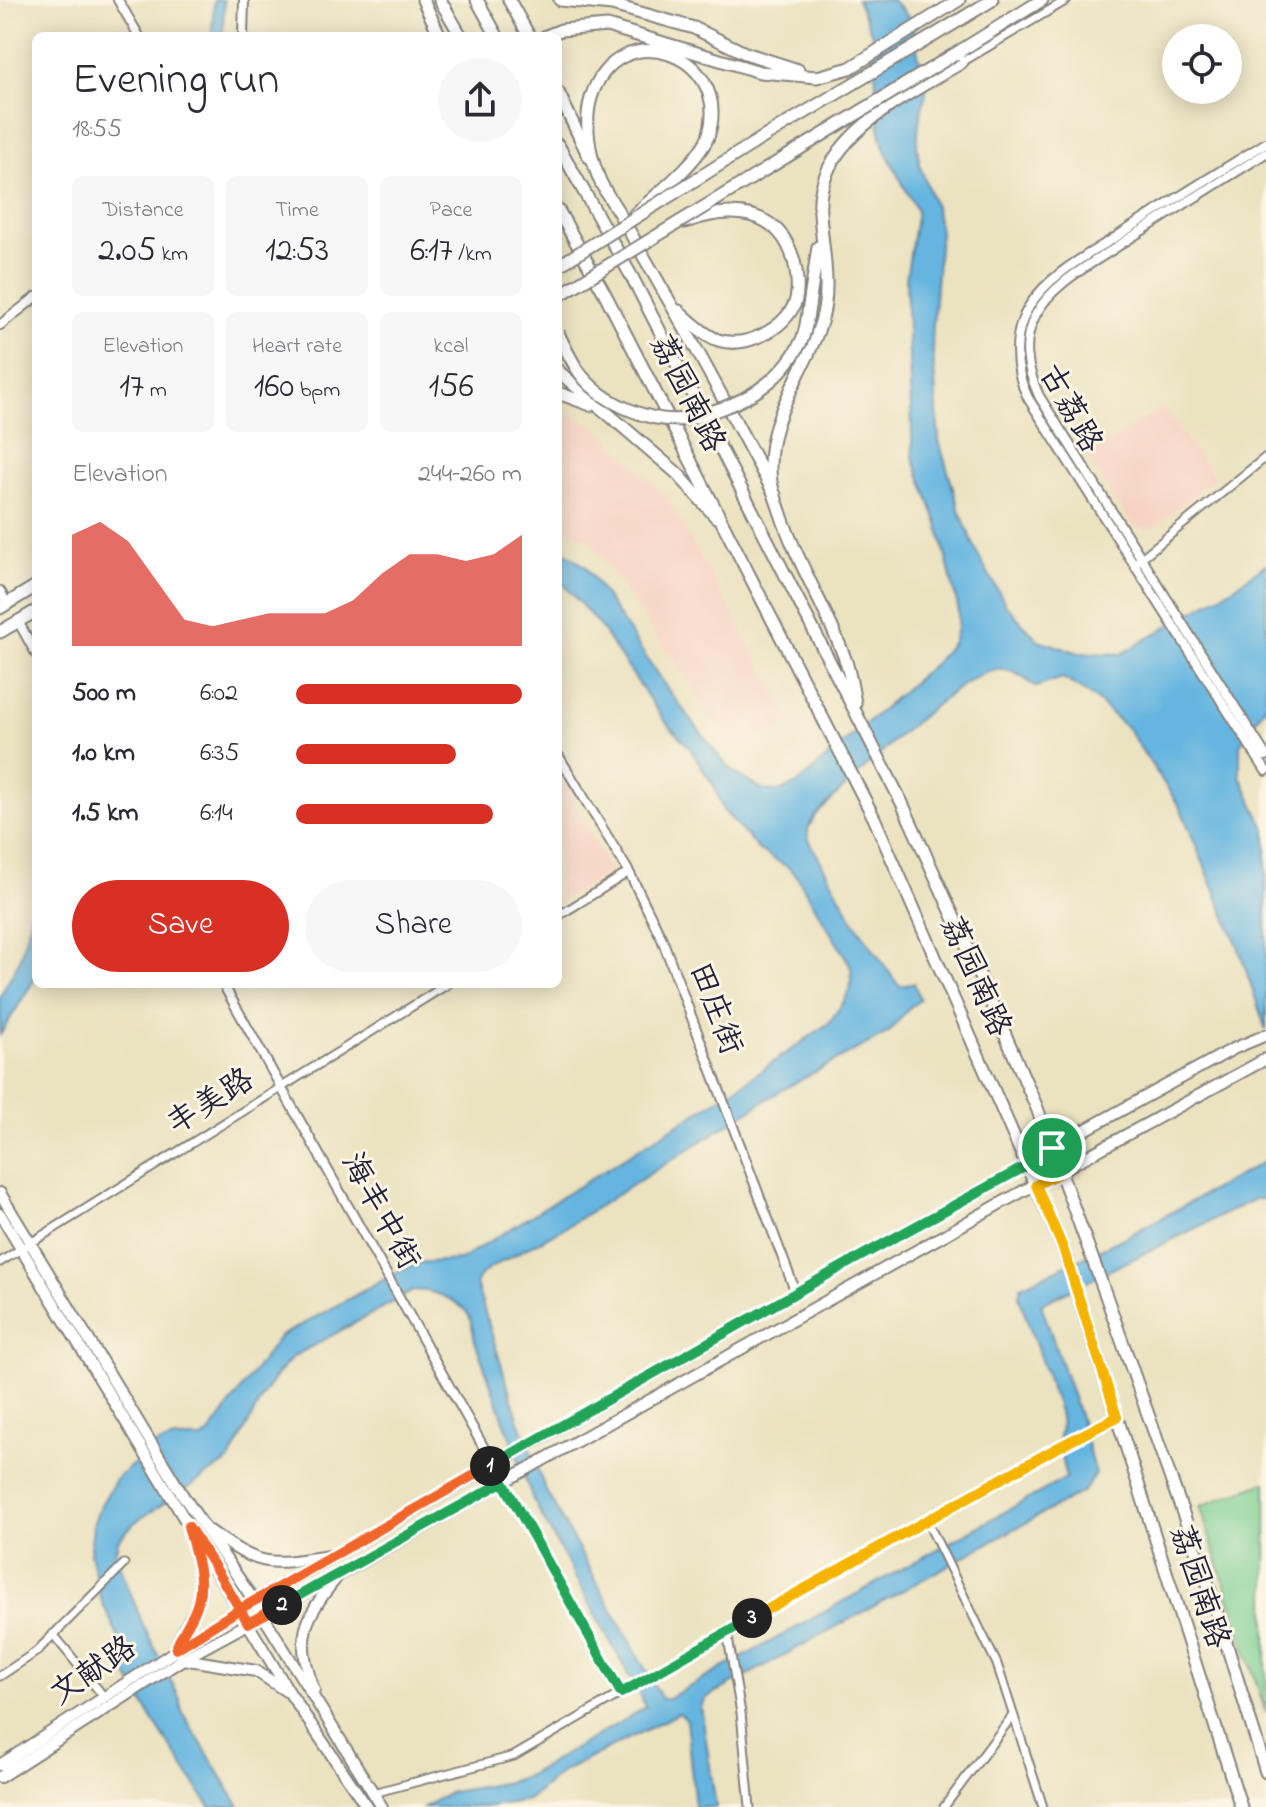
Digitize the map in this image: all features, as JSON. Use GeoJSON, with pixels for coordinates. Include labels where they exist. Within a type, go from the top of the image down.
{"type":"FeatureCollection","features":[{"type":"Feature","properties":{"kind":"main road"},"geometry":{"type":"LineString","coordinates":[[423,0],[439,32]]}},
{"type":"Feature","properties":{"kind":"main road"},"geometry":{"type":"LineString","coordinates":[[440,0],[459,32]]}},
{"type":"Feature","properties":{"kind":"main road"},"geometry":{"type":"LineString","coordinates":[[477,0],[495,32]]}},
{"type":"Feature","properties":{"kind":"main road"},"geometry":{"type":"LineString","coordinates":[[509,0],[527,32]]}},
{"type":"Feature","properties":{"kind":"main road"},"geometry":{"type":"LineString","coordinates":[[560,0],[612,5],[694,28],[745,53],[817,77]]}},
{"type":"Feature","properties":{"kind":"main road"},"geometry":{"type":"LineString","coordinates":[[556,32],[607,26],[760,72],[817,77],[850,68],[959,0]]}},
{"type":"Feature","properties":{"kind":"main road"},"geometry":{"type":"LineString","coordinates":[[562,263],[992,0]]}},
{"type":"Feature","properties":{"kind":"main road"},"geometry":{"type":"LineString","coordinates":[[859,719],[845,658],[787,532],[771,484],[770,451],[775,424],[808,358],[822,318],[826,286],[819,207],[826,175],[839,150],[857,129],[1042,0]]}},
{"type":"Feature","properties":{"kind":"main road"},"geometry":{"type":"LineString","coordinates":[[598,176],[587,128],[591,97],[603,75],[618,59],[636,50],[656,50],[679,58],[694,69],[710,92],[709,135],[698,153],[627,222]]}},
{"type":"Feature","properties":{"kind":"main road"},"geometry":{"type":"LineString","coordinates":[[562,294],[665,229],[959,58]]}},
{"type":"Feature","properties":{"kind":"main road"},"geometry":{"type":"LineString","coordinates":[[562,100],[598,176],[775,495]]}},
{"type":"Feature","properties":{"kind":"main road","name":"荔园南路"},"geometry":{"type":"LineString","coordinates":[[562,152],[633,279],[881,762],[961,933],[1052,1148],[1105,1293],[1207,1581],[1266,1772]]}},
{"type":"Feature","properties":{"kind":"main road"},"geometry":{"type":"LineString","coordinates":[[665,229],[707,214],[742,211],[771,224],[789,244],[796,271],[796,301],[783,322],[764,336],[720,340],[692,324],[672,305]]}},
{"type":"Feature","properties":{"kind":"main road","name":"荔园南路"},"geometry":{"type":"LineString","coordinates":[[562,217],[605,294],[854,778],[1028,1165],[1063,1248],[1241,1807]]}},
{"type":"Feature","properties":{"kind":"main road"},"geometry":{"type":"LineString","coordinates":[[562,342],[584,379],[612,401],[641,414],[688,419],[739,403],[765,387],[785,366],[802,340],[821,230]]}},
{"type":"Feature","properties":{"kind":"main road"},"geometry":{"type":"LineString","coordinates":[[562,375],[678,474],[727,530]]}},
{"type":"Feature","properties":{"kind":"main road"},"geometry":{"type":"LineString","coordinates":[[562,394],[600,408]]}},
{"type":"Feature","properties":{"kind":"main road"},"geometry":{"type":"LineString","coordinates":[[4,606],[32,588]]}},
{"type":"Feature","properties":{"kind":"main road"},"geometry":{"type":"LineString","coordinates":[[0,632],[32,613]]}},
{"type":"Feature","properties":{"kind":"main road","name":"文献路"},"geometry":{"type":"LineString","coordinates":[[0,1777],[120,1693],[174,1650],[240,1609],[1028,1165],[1052,1148],[1233,1049],[1263,1037]]}},
{"type":"Feature","properties":{"kind":"main road"},"geometry":{"type":"LineString","coordinates":[[120,1693],[1266,1059]]}},
{"type":"Feature","properties":{"kind":"main road"},"geometry":{"type":"LineString","coordinates":[[0,1193],[26,1247],[143,1441],[188,1526],[291,1695],[364,1803]]}},
{"type":"Feature","properties":{"kind":"main road"},"geometry":{"type":"LineString","coordinates":[[0,1214],[26,1247]]}},
{"type":"Feature","properties":{"kind":"main road"},"geometry":{"type":"LineString","coordinates":[[143,1441],[254,1601],[382,1807]]}},
{"type":"Feature","properties":{"kind":"main road"},"geometry":{"type":"LineString","coordinates":[[174,1650],[198,1602],[200,1588],[200,1574],[188,1526]]}},
{"type":"Feature","properties":{"kind":"main road"},"geometry":{"type":"LineString","coordinates":[[202,1526],[259,1561],[277,1564],[335,1556]]}},
{"type":"Feature","properties":{"kind":"main road"},"geometry":{"type":"LineString","coordinates":[[322,1711],[307,1670],[303,1639],[314,1608],[340,1574]]}},
{"type":"Feature","properties":{"kind":"main road"},"geometry":{"type":"LineString","coordinates":[[180,1661],[256,1671],[291,1695]]}},
{"type":"Feature","properties":{"kind":"main road","name":"文献路"},"geometry":{"type":"LineString","coordinates":[[0,1765],[104,1697],[120,1693]]}},
{"type":"Feature","properties":{"kind":"street"},"geometry":{"type":"LineString","coordinates":[[118,0],[137,32]]}},
{"type":"Feature","properties":{"kind":"street"},"geometry":{"type":"LineString","coordinates":[[243,32],[244,0]]}},
{"type":"Feature","properties":{"kind":"street"},"geometry":{"type":"LineString","coordinates":[[959,58],[1067,0]]}},
{"type":"Feature","properties":{"kind":"street","name":"古荔路"},"geometry":{"type":"LineString","coordinates":[[1266,143],[1050,282],[1029,306],[1018,337],[1017,365],[1020,383],[1028,398],[1260,748],[1266,771]]}},
{"type":"Feature","properties":{"kind":"street","name":"古荔路"},"geometry":{"type":"LineString","coordinates":[[1137,561],[1039,396],[1027,359],[1032,323],[1053,292],[1074,275],[1266,153]]}},
{"type":"Feature","properties":{"kind":"street"},"geometry":{"type":"LineString","coordinates":[[0,325],[32,300]]}},
{"type":"Feature","properties":{"kind":"street"},"geometry":{"type":"LineString","coordinates":[[1137,561],[1266,457]]}},
{"type":"Feature","properties":{"kind":"street"},"geometry":{"type":"LineString","coordinates":[[0,591],[4,606]]}},
{"type":"Feature","properties":{"kind":"street"},"geometry":{"type":"LineString","coordinates":[[18,621],[32,647]]}},
{"type":"Feature","properties":{"kind":"street","name":"田庄街"},"geometry":{"type":"LineString","coordinates":[[562,762],[629,872],[662,939],[796,1293]]}},
{"type":"Feature","properties":{"kind":"street"},"geometry":{"type":"LineString","coordinates":[[562,914],[629,872]]}},
{"type":"Feature","properties":{"kind":"street","name":"海丰中街"},"geometry":{"type":"LineString","coordinates":[[225,988],[493,1464]]}},
{"type":"Feature","properties":{"kind":"street","name":"丰美路"},"geometry":{"type":"LineString","coordinates":[[0,1262],[442,988]]}},
{"type":"Feature","properties":{"kind":"street"},"geometry":{"type":"LineString","coordinates":[[373,1793],[514,1756],[661,1669],[1117,1417]]}},
{"type":"Feature","properties":{"kind":"street"},"geometry":{"type":"LineString","coordinates":[[503,1482],[621,1693]]}},
{"type":"Feature","properties":{"kind":"street"},"geometry":{"type":"LineString","coordinates":[[928,1524],[997,1664],[1043,1807]]}},
{"type":"Feature","properties":{"kind":"street"},"geometry":{"type":"LineString","coordinates":[[0,1676],[36,1652],[124,1564]]}},
{"type":"Feature","properties":{"kind":"street"},"geometry":{"type":"LineString","coordinates":[[727,1632],[741,1713],[750,1807]]}},
{"type":"Feature","properties":{"kind":"street"},"geometry":{"type":"LineString","coordinates":[[53,1634],[104,1697]]}},
{"type":"Feature","properties":{"kind":"street"},"geometry":{"type":"LineString","coordinates":[[944,1807],[1013,1715]]}},
{"type":"Feature","properties":{"kind":"street"},"geometry":{"type":"LineString","coordinates":[[351,1807],[364,1803]]}},
{"type":"Feature","properties":{"kind":"shaded area"},"geometry":{"type":"Polygon","coordinates":[[[1162,407],[1215,477],[1152,529],[1132,525],[1086,456],[1162,407]]]}},
{"type":"Feature","properties":{"kind":"shaded area"},"geometry":{"type":"Polygon","coordinates":[[[562,411],[598,428],[668,499],[793,722],[734,748],[588,538],[562,528],[562,411]]]}},
{"type":"Feature","properties":{"kind":"shaded area"},"geometry":{"type":"Polygon","coordinates":[[[562,780],[611,872],[562,901],[562,780]]]}},
{"type":"Feature","properties":{"kind":"green space"},"geometry":{"type":"Polygon","coordinates":[[[1266,1482],[1266,1713],[1200,1506],[1266,1482]]]}},
{"type":"Feature","properties":{"kind":"water"},"geometry":{"type":"Polygon","coordinates":[[[214,0],[224,0],[223,32],[212,32],[214,0]]]}},
{"type":"Feature","properties":{"kind":"water"},"geometry":{"type":"Polygon","coordinates":[[[857,0],[892,0],[911,20],[926,92],[917,147],[940,231],[932,339],[939,441],[960,512],[977,553],[1006,605],[1038,640],[1079,653],[1121,654],[1233,588],[1266,564],[1266,705],[1240,745],[1240,776],[1266,830],[1266,1030],[1238,946],[1180,807],[1127,728],[1093,697],[1063,678],[1035,687],[1007,670],[996,670],[977,677],[954,691],[902,733],[814,817],[808,829],[808,838],[853,920],[896,982],[901,986],[914,983],[920,1000],[889,1032],[782,1090],[566,1227],[490,1268],[478,1278],[476,1284],[518,1418],[546,1491],[662,1699],[1066,1478],[1058,1443],[1061,1426],[1059,1411],[1019,1297],[1021,1286],[1124,1238],[1266,1161],[1266,1199],[1255,1199],[1041,1304],[1081,1421],[1095,1474],[1084,1491],[706,1698],[701,1707],[716,1807],[695,1807],[686,1719],[679,1713],[562,1772],[528,1800],[484,1807],[424,1807],[451,1792],[509,1782],[529,1775],[646,1707],[533,1500],[468,1314],[463,1309],[435,1293],[413,1291],[294,1356],[264,1393],[230,1460],[134,1523],[118,1541],[115,1553],[143,1625],[180,1699],[182,1712],[240,1807],[210,1807],[153,1720],[115,1654],[118,1636],[102,1602],[90,1554],[93,1525],[99,1508],[117,1478],[158,1444],[175,1439],[202,1439],[209,1434],[279,1337],[414,1263],[460,1260],[738,1087],[829,1023],[845,1000],[851,984],[851,966],[797,877],[789,868],[759,850],[723,810],[714,786],[689,747],[664,720],[598,624],[562,583],[562,551],[585,566],[666,687],[722,760],[735,773],[763,790],[781,791],[797,784],[935,663],[953,642],[958,625],[958,607],[938,524],[913,457],[906,279],[917,211],[885,150],[880,132],[872,34],[857,0]]]}},
{"type":"Feature","properties":{"kind":"water"},"geometry":{"type":"Polygon","coordinates":[[[32,911],[32,983],[0,1035],[0,996],[20,959],[32,911]]]}},
{"type":"Feature","properties":{"kind":"route"},"geometry":{"type":"LineString","coordinates":[[1052,1148],[1028,1165],[397,1518],[240,1609],[176,1649],[198,1602],[200,1588],[200,1574],[188,1526],[197,1539],[240,1609],[248,1623],[503,1482],[621,1693],[1117,1417],[1063,1248],[1036,1185],[1061,1172],[1052,1148]]}}]}
